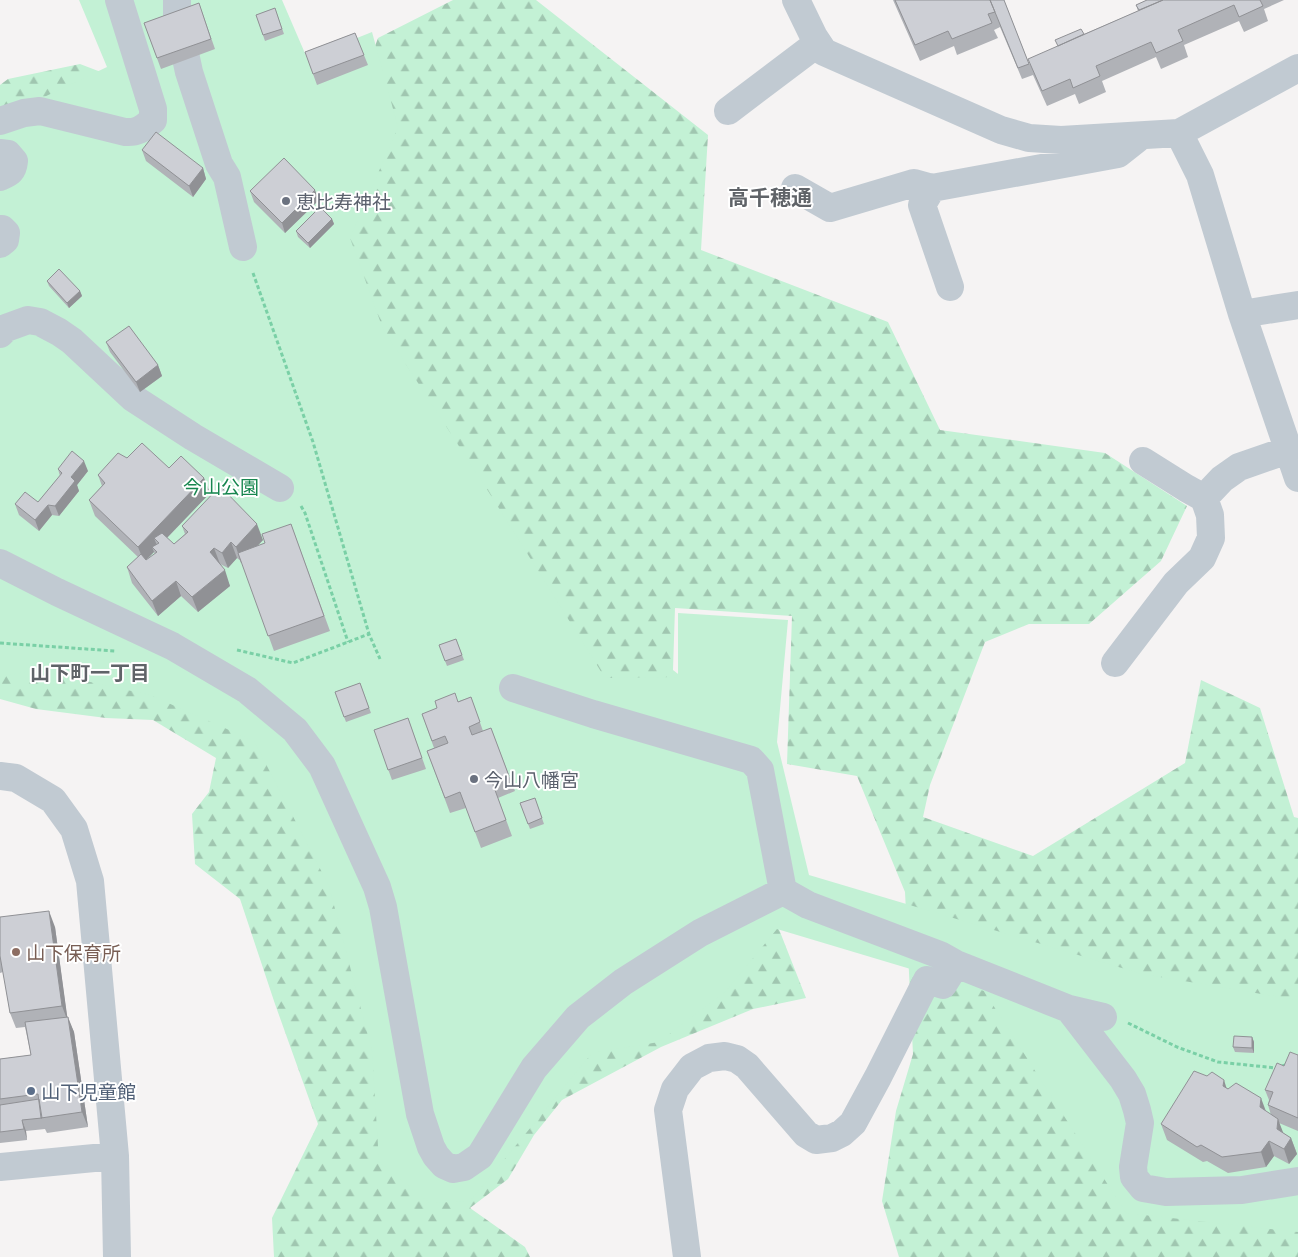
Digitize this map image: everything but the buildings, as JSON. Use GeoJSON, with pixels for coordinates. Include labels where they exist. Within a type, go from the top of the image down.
{"type":"FeatureCollection","features":[{"type":"Feature","properties":{"kind":"street"},"geometry":{"type":"LineString","coordinates":[[0,121],[24,113],[40,111],[125,132],[134,132],[142,129],[153,120],[153,109],[119,0]]}},
{"type":"Feature","properties":{"kind":"street"},"geometry":{"type":"LineString","coordinates":[[177,0],[177,16],[189,72],[219,164],[227,178],[243,247]]}},
{"type":"Feature","properties":{"kind":"street"},"geometry":{"type":"LineString","coordinates":[[796,0],[814,37],[824,52],[1001,130],[1029,138],[1061,140],[1179,132],[1298,68]]}},
{"type":"Feature","properties":{"kind":"street"},"geometry":{"type":"LineString","coordinates":[[728,112],[818,43]]}},
{"type":"Feature","properties":{"kind":"street"},"geometry":{"type":"LineString","coordinates":[[1179,132],[1200,175],[1242,314],[1298,478]]}},
{"type":"Feature","properties":{"kind":"street"},"geometry":{"type":"LineString","coordinates":[[795,188],[830,208],[914,183],[932,188],[1118,154],[1142,135]]}},
{"type":"Feature","properties":{"kind":"street"},"geometry":{"type":"LineString","coordinates":[[0,153],[8,154],[14,161],[13,168],[9,174],[0,177]]}},
{"type":"Feature","properties":{"kind":"street"},"geometry":{"type":"LineString","coordinates":[[932,188],[922,204],[950,287]]}},
{"type":"Feature","properties":{"kind":"street"},"geometry":{"type":"LineString","coordinates":[[0,229],[2,228],[6,233],[5,240],[0,244]]}},
{"type":"Feature","properties":{"kind":"street"},"geometry":{"type":"LineString","coordinates":[[1242,314],[1298,305]]}},
{"type":"Feature","properties":{"kind":"street"},"geometry":{"type":"LineString","coordinates":[[0,334],[6,328],[28,320],[40,322],[60,332],[133,398],[193,437],[280,488]]}},
{"type":"Feature","properties":{"kind":"street"},"geometry":{"type":"LineString","coordinates":[[1204,498],[1222,479],[1240,466],[1288,450]]}},
{"type":"Feature","properties":{"kind":"street"},"geometry":{"type":"LineString","coordinates":[[1115,662],[1176,582],[1202,558],[1211,538],[1210,514],[1204,498],[1143,461]]}},
{"type":"Feature","properties":{"kind":"street"},"geometry":{"type":"LineString","coordinates":[[0,563],[172,646],[247,690],[295,730],[322,766],[377,887],[383,908],[420,1114],[436,1156],[444,1165],[452,1169],[464,1167],[480,1156],[534,1068],[578,1017],[623,982],[700,932],[783,891]]}},
{"type":"Feature","properties":{"kind":"street"},"geometry":{"type":"LineString","coordinates":[[513,688],[593,714],[751,760],[760,770],[783,891],[808,905],[1069,1009],[1104,1017]]}},
{"type":"Feature","properties":{"kind":"street"},"geometry":{"type":"LineString","coordinates":[[0,776],[16,778],[53,800],[74,829],[90,881],[114,1156],[117,1257]]}},
{"type":"Feature","properties":{"kind":"street"},"geometry":{"type":"LineString","coordinates":[[687,1257],[668,1110],[675,1089],[692,1067],[709,1058],[724,1056],[737,1060],[747,1066],[806,1134],[816,1140],[832,1138],[842,1133],[852,1124],[927,980],[943,985],[944,958]]}},
{"type":"Feature","properties":{"kind":"street"},"geometry":{"type":"LineString","coordinates":[[1069,1009],[1123,1079],[1132,1094],[1140,1124],[1133,1167],[1134,1177],[1143,1188],[1166,1192],[1242,1190],[1298,1181]]}},
{"type":"Feature","properties":{"kind":"street"},"geometry":{"type":"LineString","coordinates":[[0,1167],[114,1156]]}},
{"type":"Feature","properties":{"kind":"path"},"geometry":{"type":"LineString","coordinates":[[243,247],[313,442],[369,634],[380,659]]}},
{"type":"Feature","properties":{"kind":"path"},"geometry":{"type":"LineString","coordinates":[[280,488],[298,502],[305,513],[348,642]]}},
{"type":"Feature","properties":{"kind":"path"},"geometry":{"type":"LineString","coordinates":[[293,663],[369,634]]}},
{"type":"Feature","properties":{"kind":"path"},"geometry":{"type":"LineString","coordinates":[[1104,1017],[1129,1023],[1177,1047],[1218,1062],[1276,1068],[1291,1063]]}},
{"type":"Feature","properties":{"kind":"green space","name":"今山公園"},"geometry":{"type":"Polygon","coordinates":[[[79,0],[282,0],[307,58],[372,32],[398,127],[350,238],[383,329],[490,494],[605,678],[678,677],[678,613],[788,620],[777,742],[809,875],[1142,974],[1298,1000],[1298,1232],[1126,1213],[984,991],[777,929],[726,991],[659,1042],[592,1053],[470,1201],[430,1203],[379,1162],[372,1051],[329,886],[254,741],[150,695],[35,670],[0,677],[0,118],[107,67],[79,0]]]}},
{"type":"Feature","properties":{"kind":"green space"},"geometry":{"type":"Polygon","coordinates":[[[453,0],[536,0],[708,135],[701,250],[888,322],[940,430],[1105,453],[1187,506],[1161,561],[1089,624],[1029,624],[985,642],[930,785],[923,817],[1033,856],[1185,763],[1201,680],[1260,708],[1294,817],[1298,818],[1298,1257],[899,1257],[882,1201],[896,1111],[913,1054],[905,892],[857,776],[787,764],[792,616],[675,608],[673,670],[720,707],[753,863],[806,998],[753,1009],[661,1047],[562,1100],[534,1135],[508,1179],[470,1208],[525,1247],[530,1257],[274,1257],[272,1218],[318,1124],[240,899],[195,864],[192,814],[209,792],[216,758],[153,720],[106,718],[36,709],[0,699],[0,85],[8,79],[80,64],[127,82],[363,79],[378,38],[453,0]]]}},
{"type":"Feature","properties":{"kind":"place","name":"恵比寿神社"},"geometry":{"type":"Point","coordinates":[286,201]}},
{"type":"Feature","properties":{"kind":"place","name":"今山八幡宮"},"geometry":{"type":"Point","coordinates":[474,779]}},
{"type":"Feature","properties":{"kind":"place","name":"山下保育所"},"geometry":{"type":"Point","coordinates":[16,952]}},
{"type":"Feature","properties":{"kind":"place","name":"山下児童館"},"geometry":{"type":"Point","coordinates":[31,1091]}},
{"type":"Feature","properties":{"kind":"district","name":"高千穂通"},"geometry":{"type":"Point","coordinates":[770,196]}},
{"type":"Feature","properties":{"kind":"district","name":"山下町一丁目"},"geometry":{"type":"Point","coordinates":[90,672]}}]}
